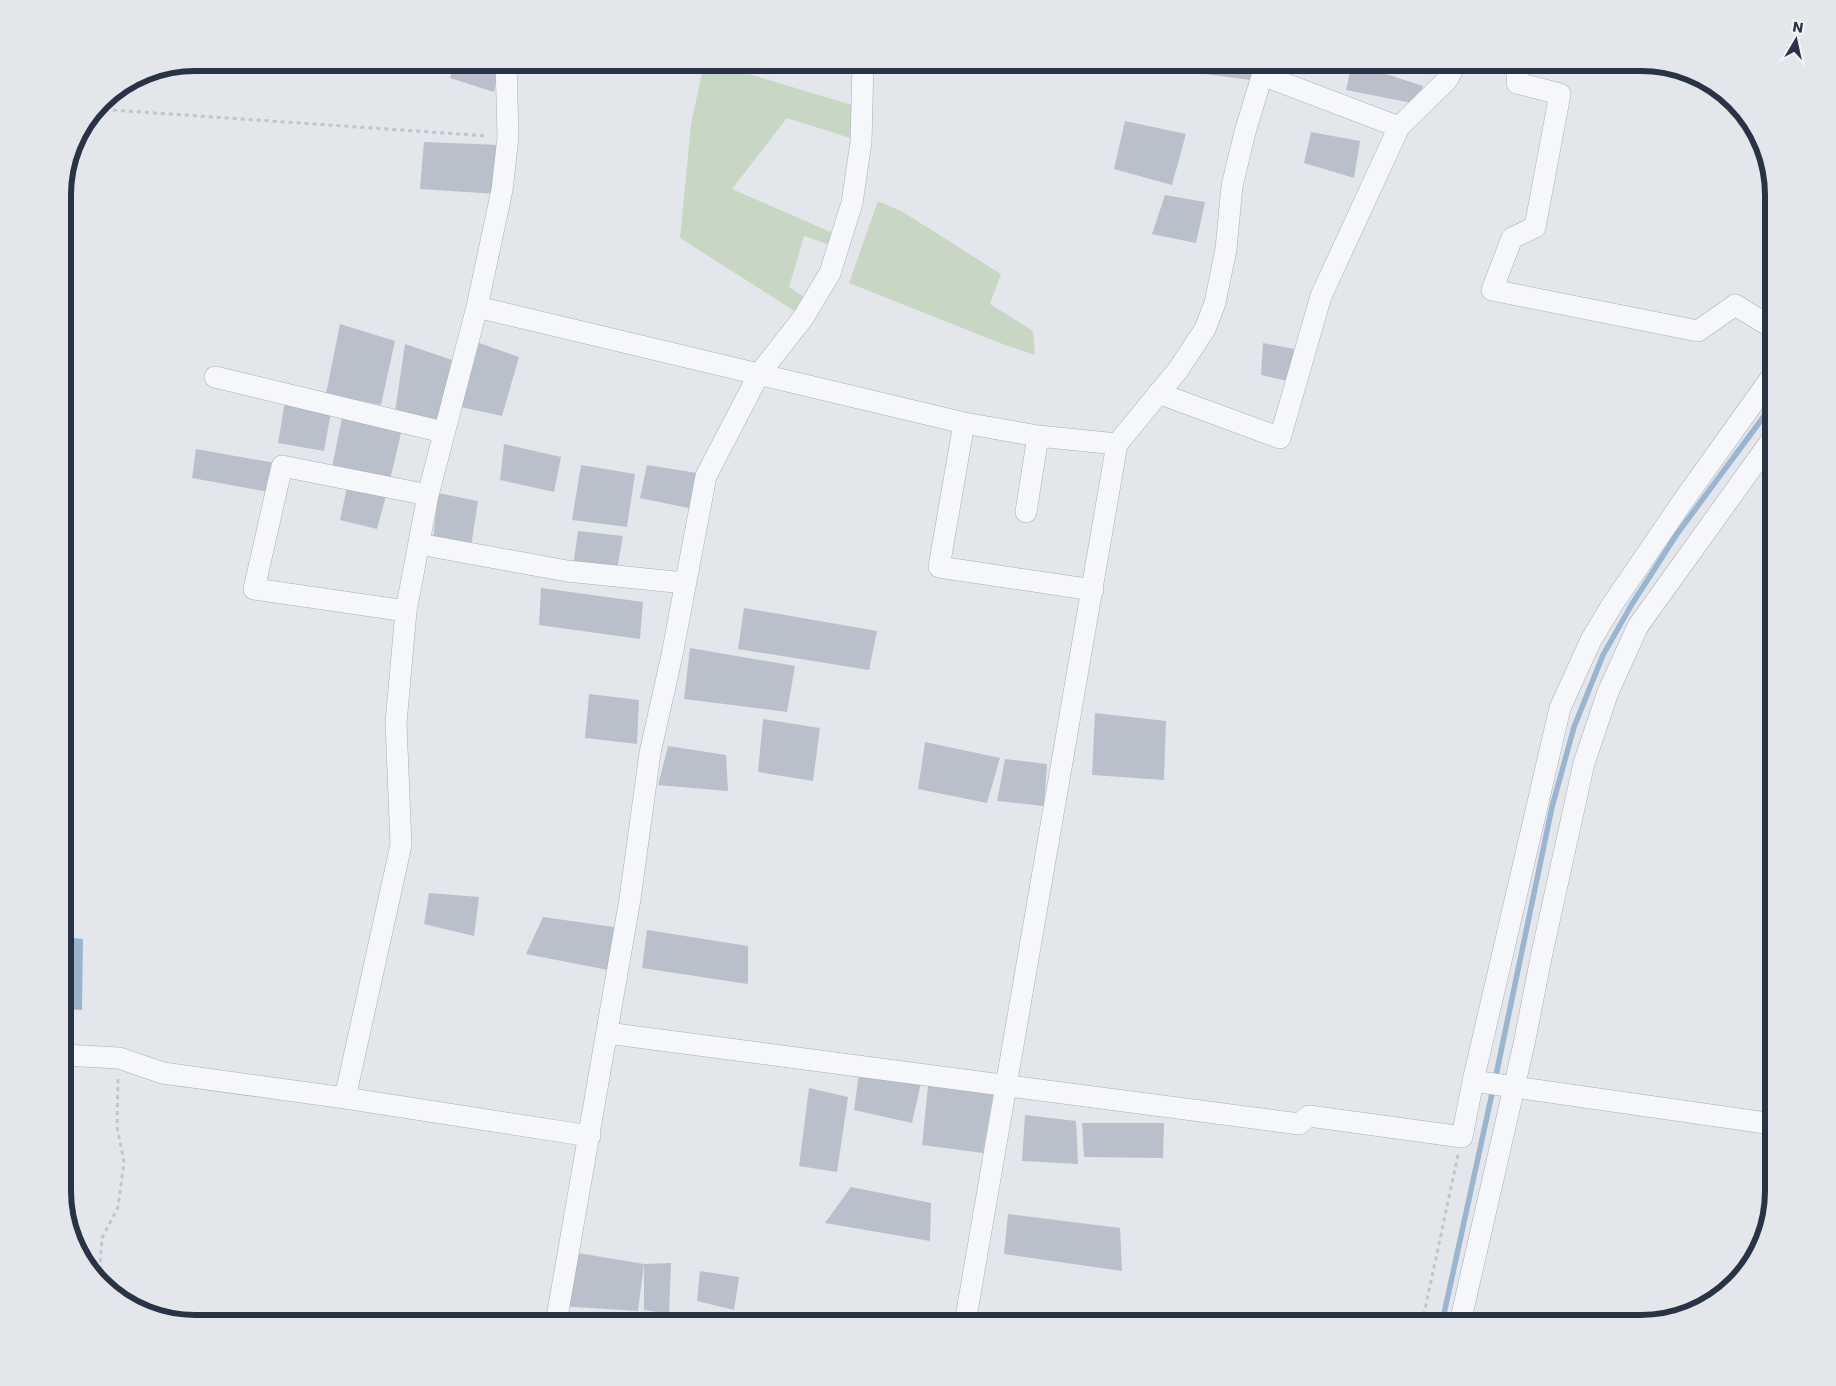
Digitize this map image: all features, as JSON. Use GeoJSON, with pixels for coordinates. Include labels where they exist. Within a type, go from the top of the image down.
{"type":"FeatureCollection","features":[{"type":"Feature","properties":{"kind":"street"},"geometry":{"type":"LineString","coordinates":[[967,1315],[1118,444],[1178,370],[1205,329],[1215,303],[1226,249],[1232,186],[1245,132],[1263,71]]}},
{"type":"Feature","properties":{"kind":"street"},"geometry":{"type":"LineString","coordinates":[[1269,71],[1399,127]]}},
{"type":"Feature","properties":{"kind":"street"},"geometry":{"type":"LineString","coordinates":[[1158,393],[1280,438],[1321,296],[1399,127],[1448,80],[1452,71]]}},
{"type":"Feature","properties":{"kind":"street"},"geometry":{"type":"LineString","coordinates":[[1518,71],[1517,83],[1560,94],[1535,227],[1512,238],[1492,290],[1698,331],[1735,305],[1765,323]]}},
{"type":"Feature","properties":{"kind":"street"},"geometry":{"type":"LineString","coordinates":[[345,1098],[400,845],[400,783],[396,723],[406,611],[428,495],[477,307],[502,190],[508,137],[506,72]]}},
{"type":"Feature","properties":{"kind":"street"},"geometry":{"type":"LineString","coordinates":[[558,1315],[630,899],[650,754],[706,476],[759,374],[803,318],[830,273],[852,203],[861,142],[863,72]]}},
{"type":"Feature","properties":{"kind":"street"},"geometry":{"type":"LineString","coordinates":[[477,307],[964,423],[1038,436],[1118,444]]}},
{"type":"Feature","properties":{"kind":"street"},"geometry":{"type":"LineString","coordinates":[[214,377],[443,432]]}},
{"type":"Feature","properties":{"kind":"street"},"geometry":{"type":"LineString","coordinates":[[607,1033],[1299,1124],[1309,1116],[1462,1137],[1477,1082],[1560,708],[1591,640],[1612,606],[1683,501],[1765,387]]}},
{"type":"Feature","properties":{"kind":"street"},"geometry":{"type":"LineString","coordinates":[[964,423],[939,567],[1093,590]]}},
{"type":"Feature","properties":{"kind":"street"},"geometry":{"type":"LineString","coordinates":[[1026,512],[1038,436]]}},
{"type":"Feature","properties":{"kind":"street"},"geometry":{"type":"LineString","coordinates":[[1462,1315],[1510,1086],[1584,762],[1608,692],[1638,626],[1765,450]]}},
{"type":"Feature","properties":{"kind":"street"},"geometry":{"type":"LineString","coordinates":[[406,611],[254,589],[282,466],[428,495]]}},
{"type":"Feature","properties":{"kind":"street"},"geometry":{"type":"LineString","coordinates":[[419,544],[567,571],[685,583]]}},
{"type":"Feature","properties":{"kind":"street"},"geometry":{"type":"LineString","coordinates":[[72,1055],[119,1058],[163,1073],[345,1098],[590,1136]]}},
{"type":"Feature","properties":{"kind":"street"},"geometry":{"type":"LineString","coordinates":[[1477,1082],[1765,1123]]}},
{"type":"Feature","properties":{"kind":"path"},"geometry":{"type":"LineString","coordinates":[[106,110],[508,137]]}},
{"type":"Feature","properties":{"kind":"path"},"geometry":{"type":"LineString","coordinates":[[100,1269],[102,1238],[118,1207],[124,1162],[117,1127],[119,1058]]}},
{"type":"Feature","properties":{"kind":"path"},"geometry":{"type":"LineString","coordinates":[[1424,1315],[1462,1137]]}},
{"type":"Feature","properties":{"kind":"green space"},"geometry":{"type":"Polygon","coordinates":[[[702,72],[741,72],[852,105],[850,138],[787,118],[732,189],[833,233],[830,245],[804,236],[789,287],[806,298],[796,312],[680,238],[691,124],[702,72]]]}},
{"type":"Feature","properties":{"kind":"green space"},"geometry":{"type":"Polygon","coordinates":[[[878,201],[903,212],[1001,274],[990,304],[1033,331],[1035,355],[1005,345],[849,283],[878,201]]]}},
{"type":"Feature","properties":{"kind":"water"},"geometry":{"type":"Polygon","coordinates":[[[72,938],[83,939],[82,1010],[72,1009],[72,938]]]}},
{"type":"Feature","properties":{"kind":"building"},"geometry":{"type":"Polygon","coordinates":[[[1185,71],[1253,71],[1250,80],[1185,71]]]}},
{"type":"Feature","properties":{"kind":"building"},"geometry":{"type":"Polygon","coordinates":[[[1350,71],[1377,71],[1423,86],[1417,104],[1346,90],[1350,71]]]}},
{"type":"Feature","properties":{"kind":"building"},"geometry":{"type":"Polygon","coordinates":[[[452,72],[497,72],[494,92],[450,78],[452,72]]]}},
{"type":"Feature","properties":{"kind":"building"},"geometry":{"type":"Polygon","coordinates":[[[1125,121],[1186,134],[1172,185],[1114,169],[1125,121]]]}},
{"type":"Feature","properties":{"kind":"building"},"geometry":{"type":"Polygon","coordinates":[[[1311,132],[1360,141],[1354,178],[1304,163],[1311,132]]]}},
{"type":"Feature","properties":{"kind":"building"},"geometry":{"type":"Polygon","coordinates":[[[424,142],[499,145],[497,194],[420,189],[424,142]]]}},
{"type":"Feature","properties":{"kind":"building"},"geometry":{"type":"Polygon","coordinates":[[[1165,195],[1205,202],[1196,243],[1152,234],[1165,195]]]}},
{"type":"Feature","properties":{"kind":"building"},"geometry":{"type":"Polygon","coordinates":[[[340,324],[395,341],[381,405],[326,394],[340,324]]]}},
{"type":"Feature","properties":{"kind":"building"},"geometry":{"type":"Polygon","coordinates":[[[479,343],[519,357],[502,416],[461,407],[479,343]]]}},
{"type":"Feature","properties":{"kind":"building"},"geometry":{"type":"Polygon","coordinates":[[[1263,343],[1300,350],[1292,382],[1261,375],[1263,343]]]}},
{"type":"Feature","properties":{"kind":"building"},"geometry":{"type":"Polygon","coordinates":[[[405,344],[452,360],[441,422],[395,412],[405,344]]]}},
{"type":"Feature","properties":{"kind":"building"},"geometry":{"type":"Polygon","coordinates":[[[285,401],[331,412],[324,451],[278,443],[285,401]]]}},
{"type":"Feature","properties":{"kind":"building"},"geometry":{"type":"Polygon","coordinates":[[[343,413],[402,429],[390,480],[332,467],[343,413]]]}},
{"type":"Feature","properties":{"kind":"building"},"geometry":{"type":"Polygon","coordinates":[[[504,444],[561,457],[554,492],[500,480],[504,444]]]}},
{"type":"Feature","properties":{"kind":"building"},"geometry":{"type":"Polygon","coordinates":[[[196,449],[275,463],[269,492],[192,478],[196,449]]]}},
{"type":"Feature","properties":{"kind":"building"},"geometry":{"type":"Polygon","coordinates":[[[581,465],[635,474],[627,527],[572,520],[581,465]]]}},
{"type":"Feature","properties":{"kind":"building"},"geometry":{"type":"Polygon","coordinates":[[[647,465],[697,473],[693,509],[640,498],[647,465]]]}},
{"type":"Feature","properties":{"kind":"building"},"geometry":{"type":"Polygon","coordinates":[[[347,487],[386,496],[377,529],[340,520],[347,487]]]}},
{"type":"Feature","properties":{"kind":"building"},"geometry":{"type":"Polygon","coordinates":[[[438,493],[478,501],[471,547],[433,539],[438,493]]]}},
{"type":"Feature","properties":{"kind":"building"},"geometry":{"type":"Polygon","coordinates":[[[578,531],[623,536],[617,570],[573,567],[578,531]]]}},
{"type":"Feature","properties":{"kind":"building"},"geometry":{"type":"Polygon","coordinates":[[[541,588],[643,602],[640,639],[539,625],[541,588]]]}},
{"type":"Feature","properties":{"kind":"building"},"geometry":{"type":"Polygon","coordinates":[[[744,608],[877,631],[869,670],[738,649],[744,608]]]}},
{"type":"Feature","properties":{"kind":"building"},"geometry":{"type":"Polygon","coordinates":[[[690,648],[795,666],[787,712],[684,699],[690,648]]]}},
{"type":"Feature","properties":{"kind":"building"},"geometry":{"type":"Polygon","coordinates":[[[589,694],[639,700],[637,744],[585,738],[589,694]]]}},
{"type":"Feature","properties":{"kind":"building"},"geometry":{"type":"Polygon","coordinates":[[[1095,713],[1166,721],[1164,780],[1092,775],[1095,713]]]}},
{"type":"Feature","properties":{"kind":"building"},"geometry":{"type":"Polygon","coordinates":[[[763,719],[820,728],[813,781],[758,772],[763,719]]]}},
{"type":"Feature","properties":{"kind":"building"},"geometry":{"type":"Polygon","coordinates":[[[925,742],[1000,758],[987,803],[918,789],[925,742]]]}},
{"type":"Feature","properties":{"kind":"building"},"geometry":{"type":"Polygon","coordinates":[[[668,746],[726,755],[728,791],[658,785],[668,746]]]}},
{"type":"Feature","properties":{"kind":"building"},"geometry":{"type":"Polygon","coordinates":[[[1005,759],[1047,764],[1044,806],[997,801],[1005,759]]]}},
{"type":"Feature","properties":{"kind":"building"},"geometry":{"type":"Polygon","coordinates":[[[429,893],[479,897],[474,936],[424,924],[429,893]]]}},
{"type":"Feature","properties":{"kind":"building"},"geometry":{"type":"Polygon","coordinates":[[[543,917],[614,927],[608,970],[526,954],[543,917]]]}},
{"type":"Feature","properties":{"kind":"building"},"geometry":{"type":"Polygon","coordinates":[[[647,930],[748,946],[748,984],[642,968],[647,930]]]}},
{"type":"Feature","properties":{"kind":"building"},"geometry":{"type":"Polygon","coordinates":[[[859,1074],[921,1083],[912,1123],[854,1110],[859,1074]]]}},
{"type":"Feature","properties":{"kind":"building"},"geometry":{"type":"Polygon","coordinates":[[[928,1086],[994,1090],[983,1153],[922,1145],[928,1086]]]}},
{"type":"Feature","properties":{"kind":"building"},"geometry":{"type":"Polygon","coordinates":[[[809,1088],[848,1097],[837,1172],[799,1166],[809,1088]]]}},
{"type":"Feature","properties":{"kind":"building"},"geometry":{"type":"Polygon","coordinates":[[[1025,1115],[1076,1121],[1078,1164],[1022,1161],[1025,1115]]]}},
{"type":"Feature","properties":{"kind":"building"},"geometry":{"type":"Polygon","coordinates":[[[1082,1123],[1164,1123],[1163,1158],[1084,1157],[1082,1123]]]}},
{"type":"Feature","properties":{"kind":"building"},"geometry":{"type":"Polygon","coordinates":[[[851,1187],[931,1203],[930,1241],[825,1223],[851,1187]]]}},
{"type":"Feature","properties":{"kind":"building"},"geometry":{"type":"Polygon","coordinates":[[[1008,1214],[1120,1228],[1122,1271],[1004,1254],[1008,1214]]]}},
{"type":"Feature","properties":{"kind":"building"},"geometry":{"type":"Polygon","coordinates":[[[578,1253],[644,1264],[638,1311],[559,1306],[578,1253]]]}},
{"type":"Feature","properties":{"kind":"building"},"geometry":{"type":"Polygon","coordinates":[[[671,1263],[669,1314],[644,1310],[644,1264],[671,1263]]]}},
{"type":"Feature","properties":{"kind":"building"},"geometry":{"type":"Polygon","coordinates":[[[700,1271],[739,1277],[734,1310],[697,1301],[700,1271]]]}},
{"type":"Feature","properties":{"kind":"waterway"},"geometry":{"type":"LineString","coordinates":[[1495,1080],[1552,807],[1574,727],[1603,655],[1632,604],[1677,534],[1765,415]]}},
{"type":"Feature","properties":{"kind":"waterway"},"geometry":{"type":"LineString","coordinates":[[1444,1315],[1493,1089]]}}]}
